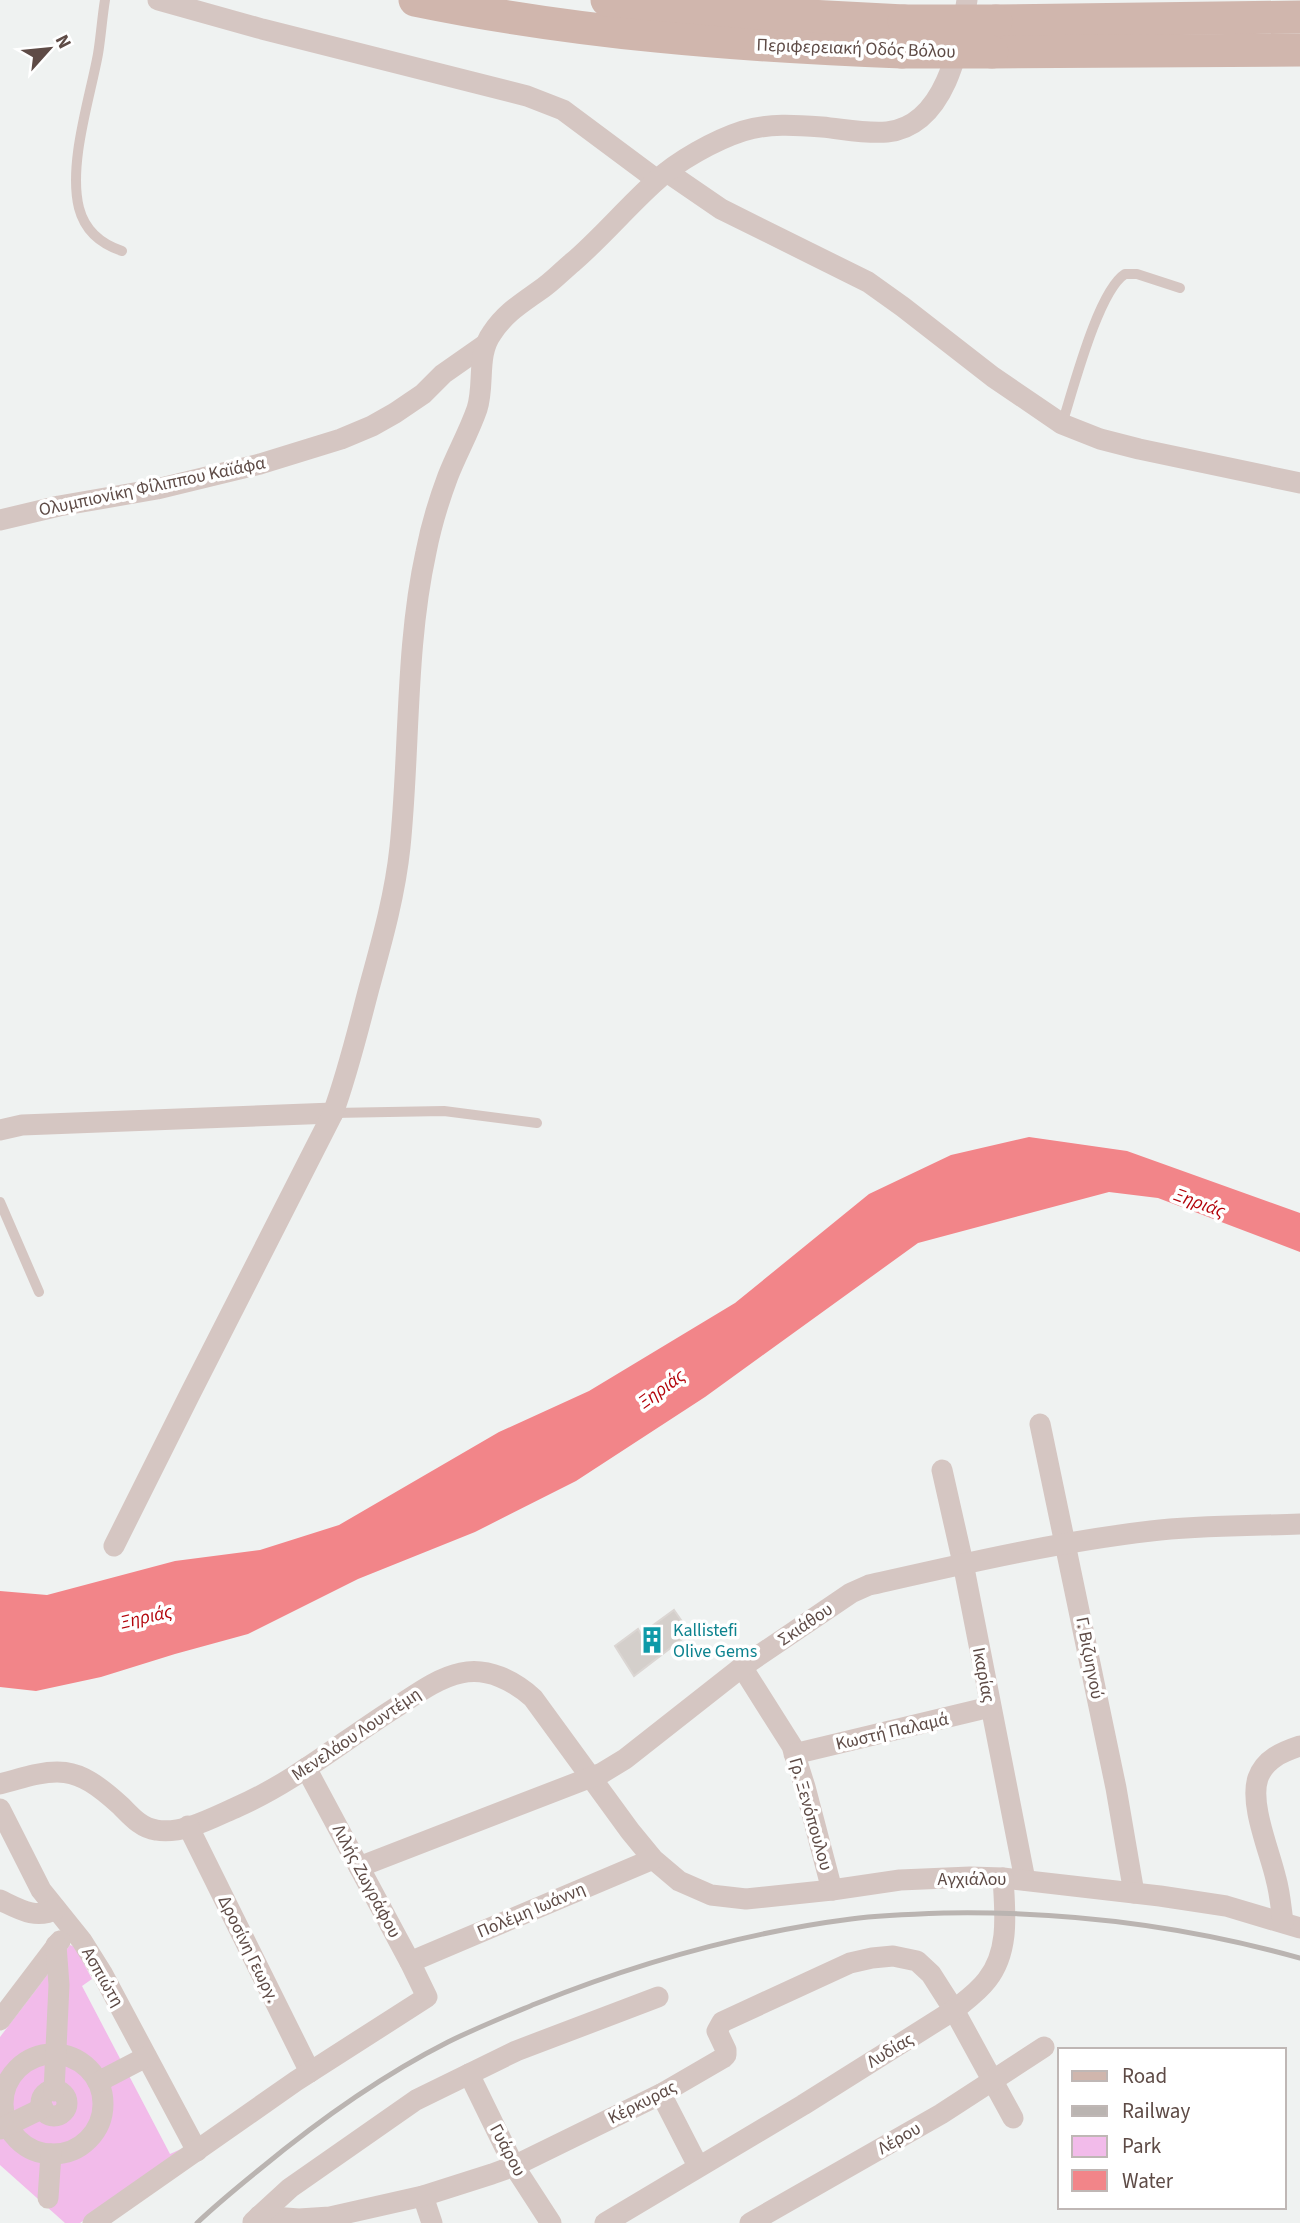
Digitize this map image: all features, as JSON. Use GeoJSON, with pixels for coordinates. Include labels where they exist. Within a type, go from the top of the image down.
{"type":"FeatureCollection","features":[{"type":"Feature","properties":{"kind":"main road","name":"Περιφερειακή Οδός Βόλου"},"geometry":{"type":"LineString","coordinates":[[415,0],[554,24],[695,40],[814,48],[903,36],[994,37],[1300,50]]}},
{"type":"Feature","properties":{"kind":"main road","name":"Περιφερειακή Οδός Βόλου"},"geometry":{"type":"LineString","coordinates":[[607,0],[771,14],[903,36]]}},
{"type":"Feature","properties":{"kind":"main road","name":"Περιφερειακή Οδός Βόλου"},"geometry":{"type":"LineString","coordinates":[[994,37],[1072,10],[1300,17]]}},
{"type":"Feature","properties":{"kind":"street"},"geometry":{"type":"LineString","coordinates":[[158,0],[527,96],[562,110],[662,176],[721,209],[867,282],[993,377],[1062,424],[1100,439],[1139,449],[1300,483]]}},
{"type":"Feature","properties":{"kind":"street"},"geometry":{"type":"LineString","coordinates":[[114,1546],[332,1113],[344,1082],[393,898],[400,846],[418,597],[426,551],[448,477],[478,406],[483,346],[512,309],[585,252],[662,176],[724,139],[746,130],[794,125],[881,132],[896,131],[909,125],[934,104],[945,86],[967,0]]}},
{"type":"Feature","properties":{"kind":"street","name":"Ολυμπιονίκη Φίλιππου Καϊάφα"},"geometry":{"type":"LineString","coordinates":[[0,520],[59,506],[157,489],[260,464],[341,439],[395,413],[483,346]]}},
{"type":"Feature","properties":{"kind":"street"},"geometry":{"type":"LineString","coordinates":[[0,1130],[22,1125],[332,1113]]}},
{"type":"Feature","properties":{"kind":"street","name":"Γ. Βιζυηνού"},"geometry":{"type":"LineString","coordinates":[[1041,1424],[1116,1788],[1134,1893]]}},
{"type":"Feature","properties":{"kind":"street","name":"Ικαρίας"},"geometry":{"type":"LineString","coordinates":[[942,1470],[963,1563],[1024,1880]]}},
{"type":"Feature","properties":{"kind":"street","name":"Σκιάθου"},"geometry":{"type":"LineString","coordinates":[[359,1867],[591,1778],[625,1759],[742,1667],[859,1588],[963,1563],[1066,1543],[1187,1528],[1300,1524]]}},
{"type":"Feature","properties":{"kind":"street","name":"Γρ. Ξενόπουλου"},"geometry":{"type":"LineString","coordinates":[[742,1667],[794,1754],[832,1890]]}},
{"type":"Feature","properties":{"kind":"street","name":"Μενελάου Λουντέμη"},"geometry":{"type":"LineString","coordinates":[[0,1784],[43,1772],[72,1773],[95,1784],[148,1828],[166,1831],[188,1826],[248,1802],[282,1784],[433,1684],[463,1672],[477,1672],[493,1674],[510,1681],[533,1698],[653,1859]]}},
{"type":"Feature","properties":{"kind":"street","name":"Κωστή Παλαμά"},"geometry":{"type":"LineString","coordinates":[[794,1754],[990,1707]]}},
{"type":"Feature","properties":{"kind":"street"},"geometry":{"type":"LineString","coordinates":[[1292,1925],[1276,1879],[1258,1811],[1256,1789],[1258,1777],[1268,1762],[1300,1746]]}},
{"type":"Feature","properties":{"kind":"street","name":"Λιλής Ζωγράφου"},"geometry":{"type":"LineString","coordinates":[[306,1768],[427,1995],[425,2000],[310,2072]]}},
{"type":"Feature","properties":{"kind":"street","name":"Ασπιώτη"},"geometry":{"type":"LineString","coordinates":[[0,1809],[41,1890],[71,1927],[102,1973],[197,2151]]}},
{"type":"Feature","properties":{"kind":"street","name":"Δροσίνη Γεωργ."},"geometry":{"type":"LineString","coordinates":[[188,1826],[310,2072]]}},
{"type":"Feature","properties":{"kind":"street","name":"Αγχιάλου"},"geometry":{"type":"LineString","coordinates":[[653,1859],[687,1885],[729,1899],[832,1890],[900,1880],[1003,1878],[1226,1906],[1292,1925]]}},
{"type":"Feature","properties":{"kind":"street","name":"Πολέμη Ιωάννη"},"geometry":{"type":"LineString","coordinates":[[410,1962],[653,1859]]}},
{"type":"Feature","properties":{"kind":"street","name":"Λυδίας"},"geometry":{"type":"LineString","coordinates":[[605,2223],[803,2105],[954,2010],[986,1981],[995,1966],[1006,1925],[1003,1878]]}},
{"type":"Feature","properties":{"kind":"street"},"geometry":{"type":"LineString","coordinates":[[0,1900],[36,1914],[47,1914],[55,1909]]}},
{"type":"Feature","properties":{"kind":"street"},"geometry":{"type":"LineString","coordinates":[[0,2020],[71,1927]]}},
{"type":"Feature","properties":{"kind":"street"},"geometry":{"type":"LineString","coordinates":[[53,2103],[59,1985],[56,1945]]}},
{"type":"Feature","properties":{"kind":"street","name":"Κέρκυρας"},"geometry":{"type":"LineString","coordinates":[[255,2220],[330,2217],[423,2196],[514,2166],[661,2094],[723,2058],[726,2050],[717,2031],[722,2022],[857,1961],[893,1956],[917,1961],[931,1974],[954,2010]]}},
{"type":"Feature","properties":{"kind":"street","name":"Κέρκυρας"},"geometry":{"type":"LineString","coordinates":[[255,2220],[290,2188],[416,2100],[516,2051],[658,1997]]}},
{"type":"Feature","properties":{"kind":"street"},"geometry":{"type":"LineString","coordinates":[[954,2010],[1013,2118]]}},
{"type":"Feature","properties":{"kind":"street","name":"Λέρου"},"geometry":{"type":"LineString","coordinates":[[750,2223],[941,2114],[1044,2047]]}},
{"type":"Feature","properties":{"kind":"street"},"geometry":{"type":"LineString","coordinates":[[55,2055],[78,2061],[86,2067],[98,2082],[103,2108],[88,2140],[71,2151],[51,2154],[32,2150],[4,2127],[3,2105],[5,2074],[32,2059],[55,2055]]}},
{"type":"Feature","properties":{"kind":"street"},"geometry":{"type":"LineString","coordinates":[[98,2082],[146,2057]]}},
{"type":"Feature","properties":{"kind":"street"},"geometry":{"type":"LineString","coordinates":[[93,2223],[310,2072]]}},
{"type":"Feature","properties":{"kind":"street","name":"Γυάρου"},"geometry":{"type":"LineString","coordinates":[[469,2074],[514,2166],[551,2223]]}},
{"type":"Feature","properties":{"kind":"street"},"geometry":{"type":"LineString","coordinates":[[661,2094],[698,2166]]}},
{"type":"Feature","properties":{"kind":"street"},"geometry":{"type":"LineString","coordinates":[[4,2127],[53,2103]]}},
{"type":"Feature","properties":{"kind":"street"},"geometry":{"type":"LineString","coordinates":[[53,2103],[94,2132]]}},
{"type":"Feature","properties":{"kind":"street"},"geometry":{"type":"LineString","coordinates":[[48,2199],[51,2154]]}},
{"type":"Feature","properties":{"kind":"street"},"geometry":{"type":"LineString","coordinates":[[423,2196],[432,2223]]}},
{"type":"Feature","properties":{"kind":"lane"},"geometry":{"type":"LineString","coordinates":[[104,0],[98,51],[81,135],[76,190],[79,210],[95,238],[122,251]]}},
{"type":"Feature","properties":{"kind":"lane"},"geometry":{"type":"LineString","coordinates":[[1062,424],[1100,309],[1111,286],[1125,274],[1136,274],[1180,288]]}},
{"type":"Feature","properties":{"kind":"lane"},"geometry":{"type":"LineString","coordinates":[[332,1113],[444,1111],[537,1123]]}},
{"type":"Feature","properties":{"kind":"lane"},"geometry":{"type":"LineString","coordinates":[[0,1202],[39,1292]]}},
{"type":"Feature","properties":{"kind":"green space"},"geometry":{"type":"Polygon","coordinates":[[[70,1945],[75,1947],[92,1979],[82,1986],[170,2154],[181,2149],[80,2223],[65,2223],[0,2165],[0,2037],[70,1945]]]}},
{"type":"Feature","properties":{"kind":"water","name":"Ξηριάς"},"geometry":{"type":"Polygon","coordinates":[[[1029,1137],[1127,1151],[1300,1213],[1300,1252],[1158,1198],[1109,1192],[918,1243],[705,1397],[576,1481],[475,1532],[358,1579],[248,1634],[101,1677],[36,1691],[0,1687],[0,1591],[47,1595],[175,1561],[260,1550],[339,1525],[499,1432],[589,1391],[735,1303],[869,1194],[951,1155],[1029,1137]]]}},
{"type":"Feature","properties":{"kind":"building","name":"Kallistefi Olive Gems"},"geometry":{"type":"Polygon","coordinates":[[[674,1610],[690,1633],[634,1676],[615,1646],[638,1629],[641,1634],[674,1610]]]}},
{"type":"Feature","properties":{"kind":"railway"},"geometry":{"type":"LineString","coordinates":[[197,2223],[252,2175],[327,2117],[374,2084],[448,2042],[612,1975],[730,1941],[810,1925],[863,1918],[991,1913],[1080,1918],[1169,1929],[1300,1958]]}},
{"type":"Feature","properties":{"kind":"place","name":"Kallistefi Olive Gems"},"geometry":{"type":"Point","coordinates":[652,1640]}}]}
